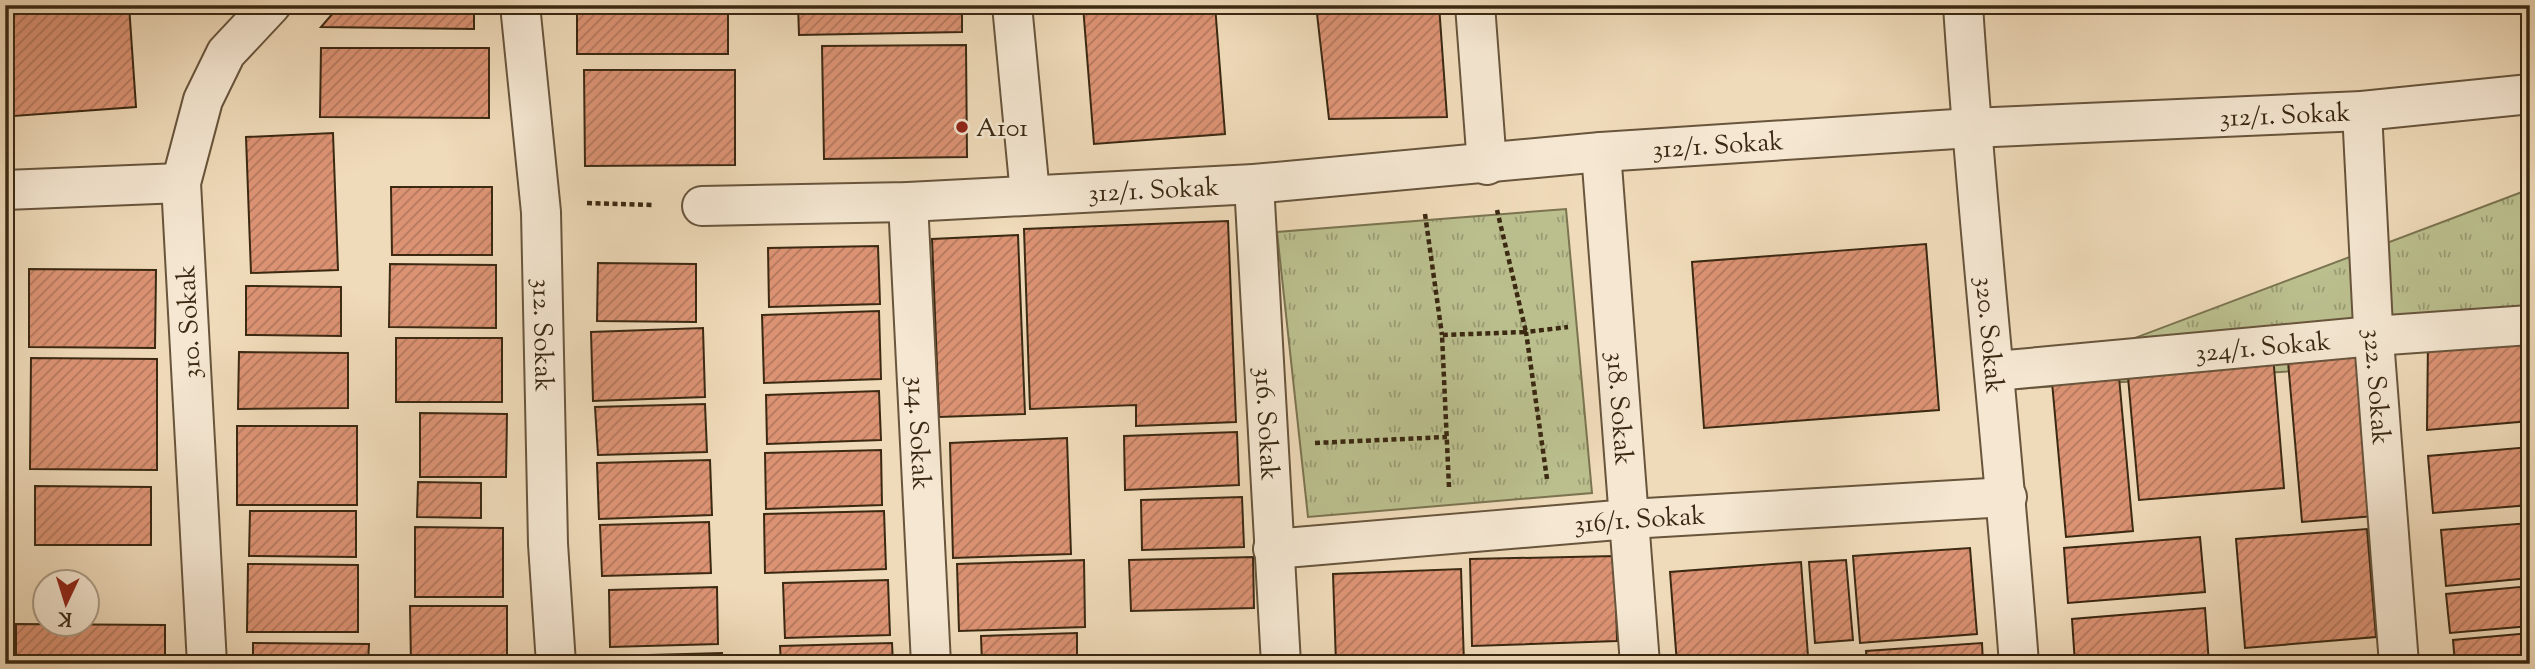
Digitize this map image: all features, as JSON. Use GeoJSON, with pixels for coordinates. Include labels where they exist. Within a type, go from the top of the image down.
{"type":"FeatureCollection","features":[{"type":"Feature","properties":{"kind":"street","name":"310. Sokak"},"geometry":{"type":"LineString","coordinates":[[207,664],[181,183],[203,100],[226,53],[271,5]]}},
{"type":"Feature","properties":{"kind":"street","name":"312. Sokak"},"geometry":{"type":"LineString","coordinates":[[520,5],[540,202],[548,544],[556,664]]}},
{"type":"Feature","properties":{"kind":"street"},"geometry":{"type":"LineString","coordinates":[[1012,5],[1030,194]]}},
{"type":"Feature","properties":{"kind":"street"},"geometry":{"type":"LineString","coordinates":[[1475,5],[1487,165]]}},
{"type":"Feature","properties":{"kind":"street","name":"320. Sokak"},"geometry":{"type":"LineString","coordinates":[[1963,5],[1971,128],[1996,371],[2020,664]]}},
{"type":"Feature","properties":{"kind":"street","name":"312/1. Sokak"},"geometry":{"type":"LineString","coordinates":[[702,206],[908,202],[1254,184],[1487,165],[1601,152],[1971,128],[2362,111],[2530,94]]}},
{"type":"Feature","properties":{"kind":"street","name":"322. Sokak"},"geometry":{"type":"LineString","coordinates":[[2362,111],[2373,336],[2399,664]]}},
{"type":"Feature","properties":{"kind":"street","name":"318. Sokak"},"geometry":{"type":"LineString","coordinates":[[1601,152],[1640,664]]}},
{"type":"Feature","properties":{"kind":"street"},"geometry":{"type":"LineString","coordinates":[[5,190],[181,183]]}},
{"type":"Feature","properties":{"kind":"street","name":"316. Sokak"},"geometry":{"type":"LineString","coordinates":[[1254,184],[1281,664]]}},
{"type":"Feature","properties":{"kind":"street","name":"314. Sokak"},"geometry":{"type":"LineString","coordinates":[[908,202],[931,664]]}},
{"type":"Feature","properties":{"kind":"street","name":"324/1. Sokak"},"geometry":{"type":"LineString","coordinates":[[1996,371],[2373,336],[2530,326]]}},
{"type":"Feature","properties":{"kind":"street","name":"316/1. Sokak"},"geometry":{"type":"LineString","coordinates":[[1273,549],[1629,519],[2007,497]]}},
{"type":"Feature","properties":{"kind":"path"},"geometry":{"type":"LineString","coordinates":[[1487,165],[1526,332],[1548,483]]}},
{"type":"Feature","properties":{"kind":"path"},"geometry":{"type":"LineString","coordinates":[[1419,170],[1442,335],[1449,492]]}},
{"type":"Feature","properties":{"kind":"path"},"geometry":{"type":"LineString","coordinates":[[540,202],[702,206]]}},
{"type":"Feature","properties":{"kind":"path"},"geometry":{"type":"LineString","coordinates":[[1442,335],[1526,332],[1576,326]]}},
{"type":"Feature","properties":{"kind":"path"},"geometry":{"type":"LineString","coordinates":[[1313,443],[1447,437]]}},
{"type":"Feature","properties":{"kind":"green space"},"geometry":{"type":"Polygon","coordinates":[[[2530,189],[2530,317],[2373,327],[2373,366],[1997,390],[2530,189]]]}},
{"type":"Feature","properties":{"kind":"green space"},"geometry":{"type":"Polygon","coordinates":[[[1566,209],[1592,493],[1308,517],[1277,232],[1566,209]]]}},
{"type":"Feature","properties":{"kind":"building"},"geometry":{"type":"Polygon","coordinates":[[[6,5],[129,5],[136,107],[14,116],[6,5]]]}},
{"type":"Feature","properties":{"kind":"building"},"geometry":{"type":"Polygon","coordinates":[[[340,5],[474,5],[474,29],[321,27],[340,5]]]}},
{"type":"Feature","properties":{"kind":"building"},"geometry":{"type":"Polygon","coordinates":[[[577,5],[728,5],[728,54],[577,54],[577,5]]]}},
{"type":"Feature","properties":{"kind":"building"},"geometry":{"type":"Polygon","coordinates":[[[798,5],[962,5],[962,32],[799,35],[798,5]]]}},
{"type":"Feature","properties":{"kind":"building"},"geometry":{"type":"Polygon","coordinates":[[[1215,5],[1225,134],[1094,144],[1083,6],[1215,5]]]}},
{"type":"Feature","properties":{"kind":"building"},"geometry":{"type":"Polygon","coordinates":[[[1316,5],[1439,5],[1447,117],[1329,119],[1316,5]]]}},
{"type":"Feature","properties":{"kind":"building"},"geometry":{"type":"Polygon","coordinates":[[[966,45],[967,157],[824,159],[822,46],[966,45]]]}},
{"type":"Feature","properties":{"kind":"building"},"geometry":{"type":"Polygon","coordinates":[[[321,48],[489,48],[489,118],[320,117],[321,48]]]}},
{"type":"Feature","properties":{"kind":"building"},"geometry":{"type":"Polygon","coordinates":[[[584,70],[735,70],[735,165],[585,166],[584,70]]]}},
{"type":"Feature","properties":{"kind":"building"},"geometry":{"type":"Polygon","coordinates":[[[333,133],[338,270],[251,273],[246,137],[333,133]]]}},
{"type":"Feature","properties":{"kind":"building"},"geometry":{"type":"Polygon","coordinates":[[[391,187],[492,187],[492,255],[392,255],[391,187]]]}},
{"type":"Feature","properties":{"kind":"building"},"geometry":{"type":"Polygon","coordinates":[[[1228,221],[1236,422],[1136,426],[1136,405],[1030,409],[1024,229],[1228,221]]]}},
{"type":"Feature","properties":{"kind":"building"},"geometry":{"type":"Polygon","coordinates":[[[1018,235],[1025,414],[939,417],[932,239],[1018,235]]]}},
{"type":"Feature","properties":{"kind":"building"},"geometry":{"type":"Polygon","coordinates":[[[1926,244],[1939,410],[1704,428],[1692,262],[1926,244]]]}},
{"type":"Feature","properties":{"kind":"building"},"geometry":{"type":"Polygon","coordinates":[[[878,246],[880,304],[769,307],[768,248],[878,246]]]}},
{"type":"Feature","properties":{"kind":"building"},"geometry":{"type":"Polygon","coordinates":[[[598,263],[696,264],[696,322],[597,321],[598,263]]]}},
{"type":"Feature","properties":{"kind":"building"},"geometry":{"type":"Polygon","coordinates":[[[390,264],[496,265],[496,328],[389,327],[390,264]]]}},
{"type":"Feature","properties":{"kind":"building"},"geometry":{"type":"Polygon","coordinates":[[[29,269],[156,270],[155,348],[29,347],[29,269]]]}},
{"type":"Feature","properties":{"kind":"building"},"geometry":{"type":"Polygon","coordinates":[[[246,286],[341,287],[341,336],[246,335],[246,286]]]}},
{"type":"Feature","properties":{"kind":"building"},"geometry":{"type":"Polygon","coordinates":[[[879,311],[881,379],[764,383],[762,315],[879,311]]]}},
{"type":"Feature","properties":{"kind":"building"},"geometry":{"type":"Polygon","coordinates":[[[703,328],[705,397],[593,401],[591,332],[703,328]]]}},
{"type":"Feature","properties":{"kind":"building"},"geometry":{"type":"Polygon","coordinates":[[[2530,336],[2530,421],[2427,430],[2428,339],[2530,336]]]}},
{"type":"Feature","properties":{"kind":"building"},"geometry":{"type":"Polygon","coordinates":[[[396,338],[502,338],[502,402],[396,402],[396,338]]]}},
{"type":"Feature","properties":{"kind":"building"},"geometry":{"type":"Polygon","coordinates":[[[2359,344],[2374,516],[2302,522],[2287,350],[2359,344]]]}},
{"type":"Feature","properties":{"kind":"building"},"geometry":{"type":"Polygon","coordinates":[[[239,352],[348,353],[348,408],[238,409],[239,352]]]}},
{"type":"Feature","properties":{"kind":"building"},"geometry":{"type":"Polygon","coordinates":[[[2273,355],[2284,488],[2139,500],[2127,366],[2273,355]]]}},
{"type":"Feature","properties":{"kind":"building"},"geometry":{"type":"Polygon","coordinates":[[[31,358],[157,359],[157,470],[30,469],[31,358]]]}},
{"type":"Feature","properties":{"kind":"building"},"geometry":{"type":"Polygon","coordinates":[[[2119,377],[2133,531],[2066,537],[2052,382],[2119,377]]]}},
{"type":"Feature","properties":{"kind":"building"},"geometry":{"type":"Polygon","coordinates":[[[879,391],[881,440],[767,444],[766,395],[879,391]]]}},
{"type":"Feature","properties":{"kind":"building"},"geometry":{"type":"Polygon","coordinates":[[[705,404],[707,452],[598,455],[595,407],[705,404]]]}},
{"type":"Feature","properties":{"kind":"building"},"geometry":{"type":"Polygon","coordinates":[[[420,413],[507,414],[506,477],[420,477],[420,413]]]}},
{"type":"Feature","properties":{"kind":"building"},"geometry":{"type":"Polygon","coordinates":[[[237,426],[357,426],[357,505],[237,505],[237,426]]]}},
{"type":"Feature","properties":{"kind":"building"},"geometry":{"type":"Polygon","coordinates":[[[1237,432],[1239,485],[1125,490],[1124,436],[1237,432]]]}},
{"type":"Feature","properties":{"kind":"building"},"geometry":{"type":"Polygon","coordinates":[[[1067,438],[1071,554],[953,558],[950,443],[1067,438]]]}},
{"type":"Feature","properties":{"kind":"building"},"geometry":{"type":"Polygon","coordinates":[[[2530,447],[2530,505],[2433,513],[2428,456],[2530,447]]]}},
{"type":"Feature","properties":{"kind":"building"},"geometry":{"type":"Polygon","coordinates":[[[881,450],[882,505],[766,509],[765,453],[881,450]]]}},
{"type":"Feature","properties":{"kind":"building"},"geometry":{"type":"Polygon","coordinates":[[[710,460],[712,515],[599,519],[597,463],[710,460]]]}},
{"type":"Feature","properties":{"kind":"building"},"geometry":{"type":"Polygon","coordinates":[[[418,482],[481,483],[481,518],[417,517],[418,482]]]}},
{"type":"Feature","properties":{"kind":"building"},"geometry":{"type":"Polygon","coordinates":[[[35,486],[151,487],[151,545],[35,545],[35,486]]]}},
{"type":"Feature","properties":{"kind":"building"},"geometry":{"type":"Polygon","coordinates":[[[1242,497],[1244,547],[1142,550],[1141,500],[1242,497]]]}},
{"type":"Feature","properties":{"kind":"building"},"geometry":{"type":"Polygon","coordinates":[[[250,511],[356,511],[356,557],[249,556],[250,511]]]}},
{"type":"Feature","properties":{"kind":"building"},"geometry":{"type":"Polygon","coordinates":[[[884,511],[886,569],[765,573],[764,514],[884,511]]]}},
{"type":"Feature","properties":{"kind":"building"},"geometry":{"type":"Polygon","coordinates":[[[709,522],[711,573],[602,576],[600,525],[709,522]]]}},
{"type":"Feature","properties":{"kind":"building"},"geometry":{"type":"Polygon","coordinates":[[[2530,523],[2530,578],[2446,586],[2441,530],[2530,523]]]}},
{"type":"Feature","properties":{"kind":"building"},"geometry":{"type":"Polygon","coordinates":[[[415,527],[503,528],[503,597],[415,597],[415,527]]]}},
{"type":"Feature","properties":{"kind":"building"},"geometry":{"type":"Polygon","coordinates":[[[2367,529],[2376,637],[2245,648],[2236,539],[2367,529]]]}},
{"type":"Feature","properties":{"kind":"building"},"geometry":{"type":"Polygon","coordinates":[[[2200,537],[2205,592],[2068,603],[2064,548],[2200,537]]]}},
{"type":"Feature","properties":{"kind":"building"},"geometry":{"type":"Polygon","coordinates":[[[1970,548],[1977,634],[1860,643],[1853,556],[1970,548]]]}},
{"type":"Feature","properties":{"kind":"building"},"geometry":{"type":"Polygon","coordinates":[[[1615,556],[1617,641],[1472,646],[1470,559],[1615,556]]]}},
{"type":"Feature","properties":{"kind":"building"},"geometry":{"type":"Polygon","coordinates":[[[1253,557],[1254,608],[1131,611],[1129,560],[1253,557]]]}},
{"type":"Feature","properties":{"kind":"building"},"geometry":{"type":"Polygon","coordinates":[[[1084,560],[1085,627],[959,631],[957,564],[1084,560]]]}},
{"type":"Feature","properties":{"kind":"building"},"geometry":{"type":"Polygon","coordinates":[[[1846,560],[1853,640],[1815,643],[1809,562],[1846,560]]]}},
{"type":"Feature","properties":{"kind":"building"},"geometry":{"type":"Polygon","coordinates":[[[1801,562],[1808,656],[1677,664],[1670,572],[1801,562]]]}},
{"type":"Feature","properties":{"kind":"building"},"geometry":{"type":"Polygon","coordinates":[[[248,564],[358,565],[358,632],[247,632],[248,564]]]}},
{"type":"Feature","properties":{"kind":"building"},"geometry":{"type":"Polygon","coordinates":[[[1461,569],[1464,664],[1336,664],[1333,574],[1461,569]]]}},
{"type":"Feature","properties":{"kind":"building"},"geometry":{"type":"Polygon","coordinates":[[[888,580],[890,635],[785,638],[783,583],[888,580]]]}},
{"type":"Feature","properties":{"kind":"building"},"geometry":{"type":"Polygon","coordinates":[[[2530,586],[2530,626],[2450,633],[2446,594],[2530,586]]]}},
{"type":"Feature","properties":{"kind":"building"},"geometry":{"type":"Polygon","coordinates":[[[717,587],[718,644],[610,647],[609,590],[717,587]]]}},
{"type":"Feature","properties":{"kind":"building"},"geometry":{"type":"Polygon","coordinates":[[[410,606],[507,606],[507,664],[411,664],[410,606]]]}},
{"type":"Feature","properties":{"kind":"building"},"geometry":{"type":"Polygon","coordinates":[[[2205,608],[2209,664],[2075,664],[2072,619],[2205,608]]]}},
{"type":"Feature","properties":{"kind":"building"},"geometry":{"type":"Polygon","coordinates":[[[16,624],[32,624],[32,638],[102,638],[102,625],[165,625],[165,664],[16,664],[16,624]]]}},
{"type":"Feature","properties":{"kind":"building"},"geometry":{"type":"Polygon","coordinates":[[[1077,633],[1077,664],[982,664],[981,636],[1077,633]]]}},
{"type":"Feature","properties":{"kind":"building"},"geometry":{"type":"Polygon","coordinates":[[[2530,633],[2530,664],[2455,664],[2453,640],[2530,633]]]}},
{"type":"Feature","properties":{"kind":"building"},"geometry":{"type":"Polygon","coordinates":[[[253,643],[369,644],[368,664],[253,664],[253,643]]]}},
{"type":"Feature","properties":{"kind":"building"},"geometry":{"type":"Polygon","coordinates":[[[892,643],[893,664],[781,664],[780,646],[892,643]]]}},
{"type":"Feature","properties":{"kind":"building"},"geometry":{"type":"Polygon","coordinates":[[[1982,643],[1983,664],[1867,664],[1866,651],[1982,643]]]}},
{"type":"Feature","properties":{"kind":"building"},"geometry":{"type":"Polygon","coordinates":[[[722,653],[722,664],[611,664],[611,656],[722,653]]]}},
{"type":"Feature","properties":{"kind":"building"},"geometry":{"type":"Polygon","coordinates":[[[1618,660],[1618,664],[1492,664],[1618,660]]]}},
{"type":"Feature","properties":{"kind":"place","name":"A101"},"geometry":{"type":"Point","coordinates":[962,127]}}]}
